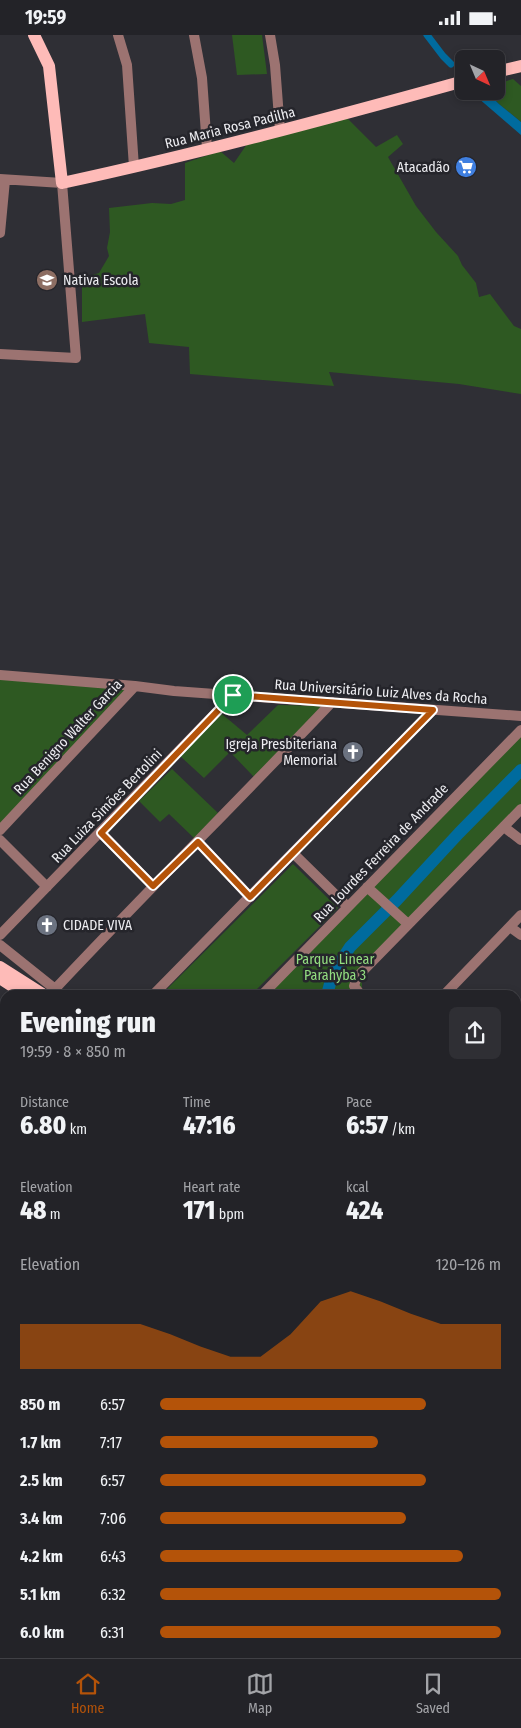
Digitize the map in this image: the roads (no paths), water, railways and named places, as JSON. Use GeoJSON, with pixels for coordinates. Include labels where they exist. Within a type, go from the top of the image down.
{"type":"FeatureCollection","features":[{"type":"Feature","properties":{"kind":"main road"},"geometry":{"type":"LineString","coordinates":[[35,35],[49,66],[62,183]]}},
{"type":"Feature","properties":{"kind":"main road"},"geometry":{"type":"LineString","coordinates":[[505,70],[521,66]]}},
{"type":"Feature","properties":{"kind":"main road","name":"Rua Maria Rosa Padilha"},"geometry":{"type":"LineString","coordinates":[[62,183],[280,131],[455,84]]}},
{"type":"Feature","properties":{"kind":"main road"},"geometry":{"type":"LineString","coordinates":[[0,967],[44,990]]}},
{"type":"Feature","properties":{"kind":"main road"},"geometry":{"type":"LineString","coordinates":[[0,978],[18,990]]}},
{"type":"Feature","properties":{"kind":"street"},"geometry":{"type":"LineString","coordinates":[[118,35],[127,65],[134,167]]}},
{"type":"Feature","properties":{"kind":"street"},"geometry":{"type":"LineString","coordinates":[[194,35],[202,78],[207,148]]}},
{"type":"Feature","properties":{"kind":"street"},"geometry":{"type":"LineString","coordinates":[[270,35],[275,65],[280,131]]}},
{"type":"Feature","properties":{"kind":"street"},"geometry":{"type":"LineString","coordinates":[[0,233],[3,180]]}},
{"type":"Feature","properties":{"kind":"street","name":"Rua Maria Rosa Padilha"},"geometry":{"type":"LineString","coordinates":[[3,180],[62,183]]}},
{"type":"Feature","properties":{"kind":"street"},"geometry":{"type":"LineString","coordinates":[[0,354],[76,358],[62,183]]}},
{"type":"Feature","properties":{"kind":"street","name":"Rua Universitário Luiz Alves da Rocha"},"geometry":{"type":"LineString","coordinates":[[0,675],[233,695],[521,716]]}},
{"type":"Feature","properties":{"kind":"street","name":"Rua Benigno Walter Garcia"},"geometry":{"type":"LineString","coordinates":[[0,830],[135,686]]}},
{"type":"Feature","properties":{"kind":"street","name":"Rua Luiza Simões Bertolini"},"geometry":{"type":"LineString","coordinates":[[0,935],[233,695]]}},
{"type":"Feature","properties":{"kind":"street"},"geometry":{"type":"LineString","coordinates":[[53,990],[332,702]]}},
{"type":"Feature","properties":{"kind":"street"},"geometry":{"type":"LineString","coordinates":[[158,990],[433,710]]}},
{"type":"Feature","properties":{"kind":"street","name":"Rua Lourdes Ferreira de Andrade"},"geometry":{"type":"LineString","coordinates":[[267,990],[521,730]]}},
{"type":"Feature","properties":{"kind":"street"},"geometry":{"type":"LineString","coordinates":[[357,990],[354,986],[357,977],[521,809]]}},
{"type":"Feature","properties":{"kind":"street"},"geometry":{"type":"LineString","coordinates":[[504,827],[521,840]]}},
{"type":"Feature","properties":{"kind":"street"},"geometry":{"type":"LineString","coordinates":[[101,833],[153,886]]}},
{"type":"Feature","properties":{"kind":"street"},"geometry":{"type":"LineString","coordinates":[[0,839],[47,887]]}},
{"type":"Feature","properties":{"kind":"street"},"geometry":{"type":"LineString","coordinates":[[198,842],[250,897]]}},
{"type":"Feature","properties":{"kind":"street"},"geometry":{"type":"LineString","coordinates":[[292,853],[347,907]]}},
{"type":"Feature","properties":{"kind":"street"},"geometry":{"type":"LineString","coordinates":[[367,887],[408,924]]}},
{"type":"Feature","properties":{"kind":"street"},"geometry":{"type":"LineString","coordinates":[[449,990],[521,915]]}},
{"type":"Feature","properties":{"kind":"street"},"geometry":{"type":"LineString","coordinates":[[510,927],[521,935]]}},
{"type":"Feature","properties":{"kind":"street"},"geometry":{"type":"LineString","coordinates":[[0,945],[47,990]]}},
{"type":"Feature","properties":{"kind":"water"},"geometry":{"type":"Polygon","coordinates":[[[480,100],[495,100],[521,122],[521,135],[480,100]]]}},
{"type":"Feature","properties":{"kind":"waterway"},"geometry":{"type":"LineString","coordinates":[[427,35],[451,64]]}},
{"type":"Feature","properties":{"kind":"waterway"},"geometry":{"type":"LineString","coordinates":[[328,990],[337,967],[350,947],[521,770]]}},
{"type":"Feature","properties":{"kind":"place","name":"Atacadão"},"geometry":{"type":"Point","coordinates":[466,167]}},
{"type":"Feature","properties":{"kind":"place","name":"Nativa Escola"},"geometry":{"type":"Point","coordinates":[47,280]}},
{"type":"Feature","properties":{"kind":"place","name":"Igreja Presbiteriana Memorial"},"geometry":{"type":"Point","coordinates":[353,752]}},
{"type":"Feature","properties":{"kind":"place","name":"CIDADE VIVA"},"geometry":{"type":"Point","coordinates":[47,925]}},
{"type":"Feature","properties":{"kind":"park label","name":"Parque Linear Parahyba 3"},"geometry":{"type":"Point","coordinates":[335,968]}}]}
